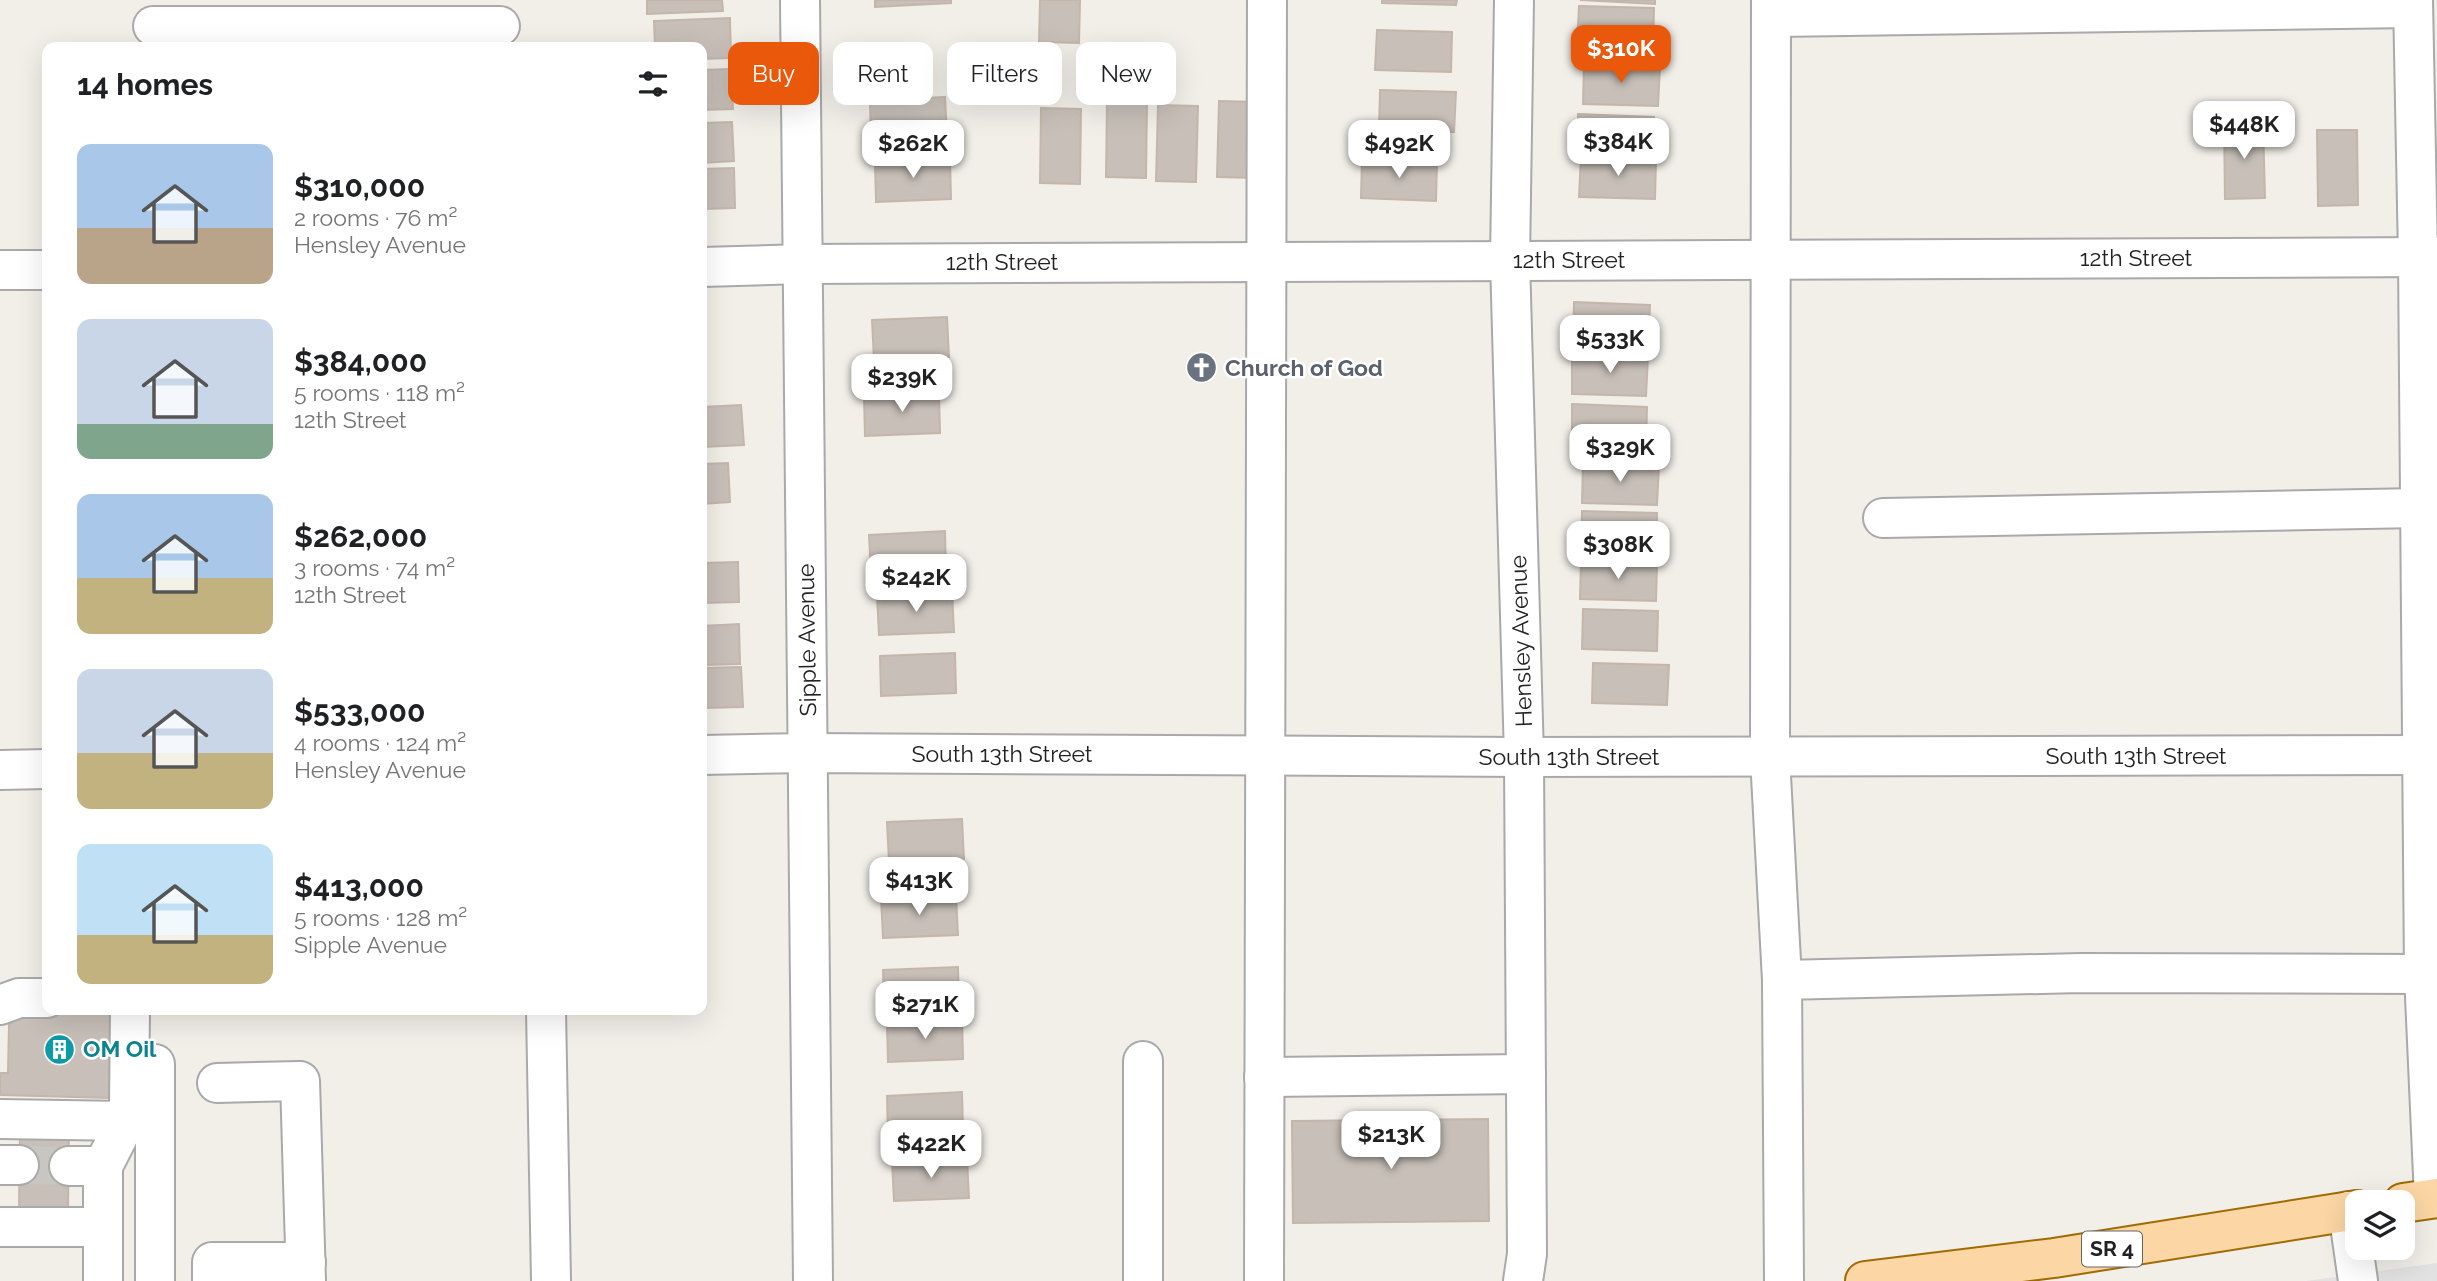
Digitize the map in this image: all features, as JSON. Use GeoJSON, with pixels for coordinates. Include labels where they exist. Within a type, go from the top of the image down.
{"type":"FeatureCollection","features":[{"type":"Feature","properties":{"kind":"main road","name":"SR 4"},"geometry":{"type":"LineString","coordinates":[[1866,1281],[2054,1269],[2345,1213]]}},
{"type":"Feature","properties":{"kind":"street","name":"Sipple Avenue"},"geometry":{"type":"LineString","coordinates":[[800,0],[813,1281]]}},
{"type":"Feature","properties":{"kind":"street"},"geometry":{"type":"LineString","coordinates":[[1264,1281],[1267,0]]}},
{"type":"Feature","properties":{"kind":"street","name":"Hensley Avenue"},"geometry":{"type":"LineString","coordinates":[[1514,0],[1510,260],[1524,757],[1527,1254],[1522,1281]]}},
{"type":"Feature","properties":{"kind":"street"},"geometry":{"type":"LineString","coordinates":[[1784,1281],[1782,980],[1770,757],[1771,8],[2413,4],[2428,257],[2419,508],[2429,755],[2424,974],[2425,1200]]}},
{"type":"Feature","properties":{"kind":"street"},"geometry":{"type":"LineString","coordinates":[[153,25],[500,24]]}},
{"type":"Feature","properties":{"kind":"street","name":"12th Street"},"geometry":{"type":"LineString","coordinates":[[707,267],[1265,261],[2428,257]]}},
{"type":"Feature","properties":{"kind":"street"},"geometry":{"type":"LineString","coordinates":[[0,270],[42,270]]}},
{"type":"Feature","properties":{"kind":"street"},"geometry":{"type":"LineString","coordinates":[[1883,517],[2419,508]]}},
{"type":"Feature","properties":{"kind":"street","name":"South 13th Street"},"geometry":{"type":"LineString","coordinates":[[707,755],[2429,755]]}},
{"type":"Feature","properties":{"kind":"street"},"geometry":{"type":"LineString","coordinates":[[0,770],[42,769]]}},
{"type":"Feature","properties":{"kind":"street"},"geometry":{"type":"LineString","coordinates":[[1782,980],[2081,973],[2424,974]]}},
{"type":"Feature","properties":{"kind":"street"},"geometry":{"type":"LineString","coordinates":[[0,1005],[19,998],[42,998]]}},
{"type":"Feature","properties":{"kind":"street"},"geometry":{"type":"LineString","coordinates":[[103,1281],[103,1227],[86,1166],[126,1121],[129,1106],[130,1015]]}},
{"type":"Feature","properties":{"kind":"street"},"geometry":{"type":"LineString","coordinates":[[155,1015],[155,1281]]}},
{"type":"Feature","properties":{"kind":"street"},"geometry":{"type":"LineString","coordinates":[[546,1015],[551,1281]]}},
{"type":"Feature","properties":{"kind":"street"},"geometry":{"type":"LineString","coordinates":[[1143,1062],[1143,1281]]}},
{"type":"Feature","properties":{"kind":"street"},"geometry":{"type":"LineString","coordinates":[[1264,1077],[1526,1074]]}},
{"type":"Feature","properties":{"kind":"street"},"geometry":{"type":"LineString","coordinates":[[212,1281],[212,1262],[306,1272],[300,1081],[217,1083]]}},
{"type":"Feature","properties":{"kind":"street"},"geometry":{"type":"LineString","coordinates":[[0,1119],[126,1121]]}},
{"type":"Feature","properties":{"kind":"street"},"geometry":{"type":"LineString","coordinates":[[0,1227],[103,1227]]}},
{"type":"Feature","properties":{"kind":"street"},"geometry":{"type":"LineString","coordinates":[[2356,1260],[2358,1281]]}},
{"type":"Feature","properties":{"kind":"shaded area"},"geometry":{"type":"Polygon","coordinates":[[[2437,1263],[2437,1281],[2306,1281],[2437,1263]]]}},
{"type":"Feature","properties":{"kind":"building"},"geometry":{"type":"Polygon","coordinates":[[[647,0],[722,0],[723,11],[647,14],[647,0]]]}},
{"type":"Feature","properties":{"kind":"building"},"geometry":{"type":"Polygon","coordinates":[[[875,0],[951,0],[951,3],[875,7],[875,0]]]}},
{"type":"Feature","properties":{"kind":"building"},"geometry":{"type":"Polygon","coordinates":[[[1040,0],[1080,0],[1079,42],[1039,42],[1040,0]]]}},
{"type":"Feature","properties":{"kind":"building"},"geometry":{"type":"Polygon","coordinates":[[[1382,0],[1457,0],[1456,5],[1382,3],[1382,0]]]}},
{"type":"Feature","properties":{"kind":"building"},"geometry":{"type":"Polygon","coordinates":[[[1580,0],[1655,0],[1655,4],[1580,0]]]}},
{"type":"Feature","properties":{"kind":"building"},"geometry":{"type":"Polygon","coordinates":[[[1579,6],[1654,8],[1653,47],[1577,45],[1579,6]]]}},
{"type":"Feature","properties":{"kind":"building"},"geometry":{"type":"Polygon","coordinates":[[[730,18],[728,58],[707,59],[707,42],[655,42],[654,21],[730,18]]]}},
{"type":"Feature","properties":{"kind":"building"},"geometry":{"type":"Polygon","coordinates":[[[1377,30],[1452,32],[1451,72],[1375,70],[1377,30]]]}},
{"type":"Feature","properties":{"kind":"building"},"geometry":{"type":"Polygon","coordinates":[[[1584,64],[1660,66],[1658,106],[1583,104],[1584,64]]]}},
{"type":"Feature","properties":{"kind":"building"},"geometry":{"type":"Polygon","coordinates":[[[728,69],[728,105],[733,105],[733,109],[707,110],[707,70],[728,69]]]}},
{"type":"Feature","properties":{"kind":"building"},"geometry":{"type":"Polygon","coordinates":[[[1380,90],[1456,92],[1454,132],[1379,130],[1380,90]]]}},
{"type":"Feature","properties":{"kind":"building"},"geometry":{"type":"Polygon","coordinates":[[[933,97],[945,97],[947,136],[871,140],[870,105],[933,105],[933,97]]]}},
{"type":"Feature","properties":{"kind":"building"},"geometry":{"type":"Polygon","coordinates":[[[1219,101],[1259,102],[1257,178],[1217,177],[1219,101]]]}},
{"type":"Feature","properties":{"kind":"building"},"geometry":{"type":"Polygon","coordinates":[[[1107,105],[1147,105],[1146,178],[1106,177],[1107,105]]]}},
{"type":"Feature","properties":{"kind":"building"},"geometry":{"type":"Polygon","coordinates":[[[1158,105],[1198,106],[1196,182],[1156,181],[1158,105]]]}},
{"type":"Feature","properties":{"kind":"building"},"geometry":{"type":"Polygon","coordinates":[[[1041,108],[1081,109],[1080,184],[1040,183],[1041,108]]]}},
{"type":"Feature","properties":{"kind":"building"},"geometry":{"type":"Polygon","coordinates":[[[1578,114],[1654,117],[1653,157],[1578,154],[1578,114]]]}},
{"type":"Feature","properties":{"kind":"building"},"geometry":{"type":"Polygon","coordinates":[[[732,122],[734,161],[707,163],[707,123],[732,122]]]}},
{"type":"Feature","properties":{"kind":"building"},"geometry":{"type":"Polygon","coordinates":[[[2224,123],[2263,123],[2265,198],[2225,199],[2224,123]]]}},
{"type":"Feature","properties":{"kind":"building"},"geometry":{"type":"Polygon","coordinates":[[[2317,130],[2357,130],[2358,205],[2318,206],[2317,130]]]}},
{"type":"Feature","properties":{"kind":"building"},"geometry":{"type":"Polygon","coordinates":[[[1581,156],[1656,159],[1655,199],[1579,197],[1581,156]]]}},
{"type":"Feature","properties":{"kind":"building"},"geometry":{"type":"Polygon","coordinates":[[[950,159],[951,199],[876,202],[875,162],[950,159]]]}},
{"type":"Feature","properties":{"kind":"building"},"geometry":{"type":"Polygon","coordinates":[[[1362,159],[1437,161],[1436,201],[1361,198],[1362,159]]]}},
{"type":"Feature","properties":{"kind":"building"},"geometry":{"type":"Polygon","coordinates":[[[734,168],[735,208],[707,209],[707,169],[734,168]]]}},
{"type":"Feature","properties":{"kind":"building"},"geometry":{"type":"Polygon","coordinates":[[[1574,302],[1650,305],[1648,345],[1573,342],[1574,302]]]}},
{"type":"Feature","properties":{"kind":"building"},"geometry":{"type":"Polygon","coordinates":[[[947,317],[949,357],[874,360],[872,320],[947,317]]]}},
{"type":"Feature","properties":{"kind":"building"},"geometry":{"type":"Polygon","coordinates":[[[1572,355],[1648,357],[1646,396],[1572,394],[1572,355]]]}},
{"type":"Feature","properties":{"kind":"building"},"geometry":{"type":"Polygon","coordinates":[[[939,393],[940,433],[865,436],[864,396],[939,393]]]}},
{"type":"Feature","properties":{"kind":"building"},"geometry":{"type":"Polygon","coordinates":[[[1572,404],[1647,407],[1646,447],[1572,444],[1572,404]]]}},
{"type":"Feature","properties":{"kind":"building"},"geometry":{"type":"Polygon","coordinates":[[[741,405],[744,445],[707,447],[707,407],[741,405]]]}},
{"type":"Feature","properties":{"kind":"building"},"geometry":{"type":"Polygon","coordinates":[[[728,463],[730,502],[707,504],[707,464],[728,463]]]}},
{"type":"Feature","properties":{"kind":"building"},"geometry":{"type":"Polygon","coordinates":[[[1583,463],[1659,466],[1657,505],[1582,503],[1583,463]]]}},
{"type":"Feature","properties":{"kind":"building"},"geometry":{"type":"Polygon","coordinates":[[[1582,511],[1657,513],[1656,554],[1581,551],[1582,511]]]}},
{"type":"Feature","properties":{"kind":"building"},"geometry":{"type":"Polygon","coordinates":[[[945,531],[946,572],[871,574],[869,535],[945,531]]]}},
{"type":"Feature","properties":{"kind":"building"},"geometry":{"type":"Polygon","coordinates":[[[1581,560],[1657,562],[1656,601],[1580,599],[1581,560]]]}},
{"type":"Feature","properties":{"kind":"building"},"geometry":{"type":"Polygon","coordinates":[[[738,562],[739,602],[707,603],[707,563],[738,562]]]}},
{"type":"Feature","properties":{"kind":"building"},"geometry":{"type":"Polygon","coordinates":[[[952,592],[954,632],[879,635],[877,595],[952,592]]]}},
{"type":"Feature","properties":{"kind":"building"},"geometry":{"type":"Polygon","coordinates":[[[1583,609],[1658,611],[1657,651],[1582,649],[1583,609]]]}},
{"type":"Feature","properties":{"kind":"building"},"geometry":{"type":"Polygon","coordinates":[[[739,624],[740,664],[707,665],[707,626],[739,624]]]}},
{"type":"Feature","properties":{"kind":"building"},"geometry":{"type":"Polygon","coordinates":[[[955,653],[956,693],[881,696],[880,656],[955,653]]]}},
{"type":"Feature","properties":{"kind":"building"},"geometry":{"type":"Polygon","coordinates":[[[1593,663],[1669,665],[1667,705],[1592,703],[1593,663]]]}},
{"type":"Feature","properties":{"kind":"building"},"geometry":{"type":"Polygon","coordinates":[[[741,667],[743,707],[707,708],[707,668],[741,667]]]}},
{"type":"Feature","properties":{"kind":"building"},"geometry":{"type":"Polygon","coordinates":[[[962,819],[964,859],[889,862],[887,822],[962,819]]]}},
{"type":"Feature","properties":{"kind":"building"},"geometry":{"type":"Polygon","coordinates":[[[956,896],[958,935],[883,938],[881,898],[956,896]]]}},
{"type":"Feature","properties":{"kind":"building"},"geometry":{"type":"Polygon","coordinates":[[[958,967],[959,1006],[884,1010],[883,970],[958,967]]]}},
{"type":"Feature","properties":{"kind":"building","name":"OM Oil"},"geometry":{"type":"Polygon","coordinates":[[[30,1006],[42,1009],[42,1015],[112,1015],[110,1098],[0,1095],[0,1073],[8,1073],[9,1025],[30,1006]]]}},
{"type":"Feature","properties":{"kind":"building"},"geometry":{"type":"Polygon","coordinates":[[[962,1019],[963,1059],[888,1062],[887,1023],[962,1019]]]}},
{"type":"Feature","properties":{"kind":"building"},"geometry":{"type":"Polygon","coordinates":[[[962,1092],[963,1132],[888,1135],[887,1096],[962,1092]]]}},
{"type":"Feature","properties":{"kind":"building"},"geometry":{"type":"Polygon","coordinates":[[[1488,1119],[1489,1221],[1293,1223],[1292,1121],[1488,1119]]]}},
{"type":"Feature","properties":{"kind":"building"},"geometry":{"type":"Polygon","coordinates":[[[20,1126],[69,1127],[68,1213],[19,1212],[20,1126]]]}},
{"type":"Feature","properties":{"kind":"building"},"geometry":{"type":"Polygon","coordinates":[[[967,1158],[969,1198],[894,1201],[892,1161],[967,1158]]]}},
{"type":"Feature","properties":{"kind":"tunnel"},"geometry":{"type":"LineString","coordinates":[[19,1165],[69,1166]]}},
{"type":"Feature","properties":{"kind":"place","name":"Church of God"},"geometry":{"type":"Point","coordinates":[1202,368]}},
{"type":"Feature","properties":{"kind":"place","name":"OM Oil"},"geometry":{"type":"Point","coordinates":[60,1049]}}]}
